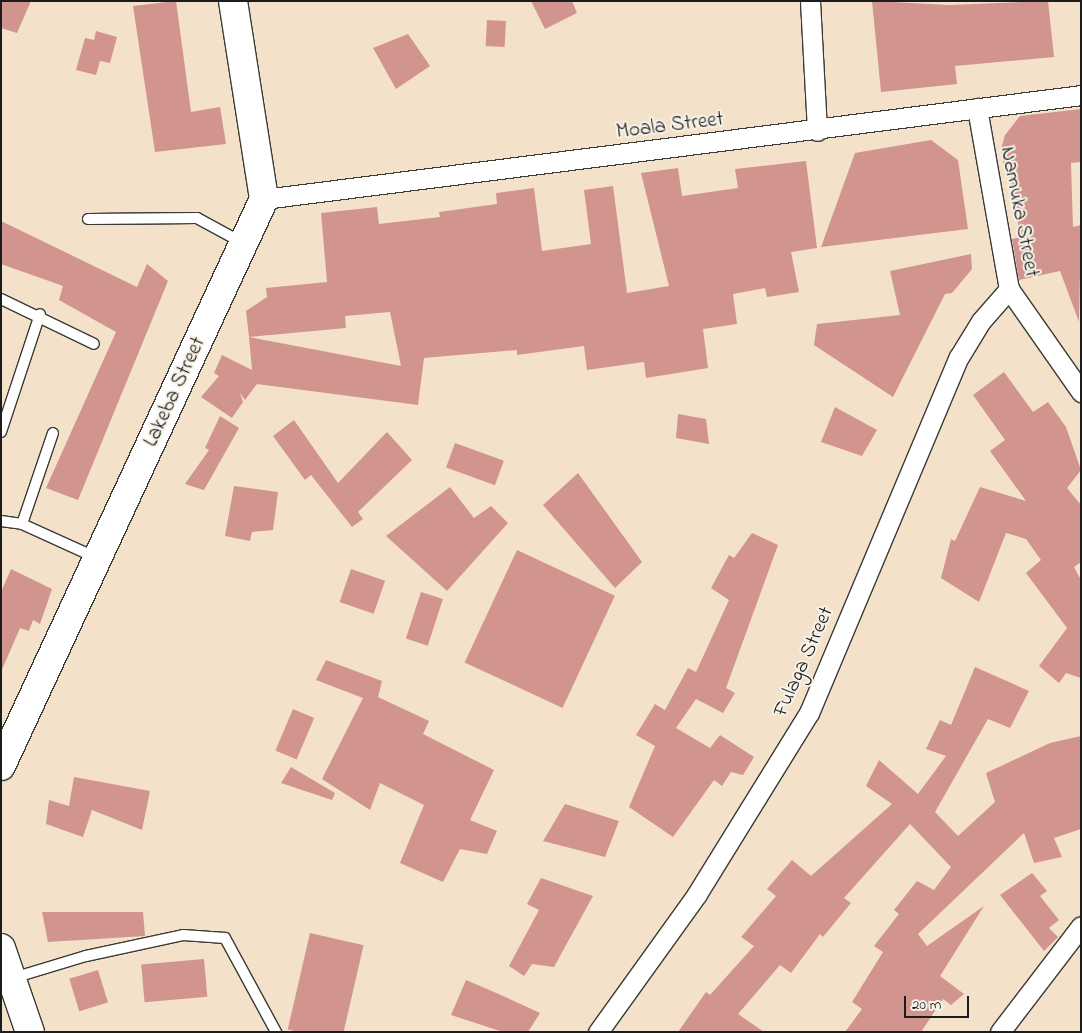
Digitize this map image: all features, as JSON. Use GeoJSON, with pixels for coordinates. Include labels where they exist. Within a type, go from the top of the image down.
{"type":"FeatureCollection","features":[{"type":"Feature","properties":{"kind":"main road"},"geometry":{"type":"LineString","coordinates":[[233,1],[264,199]]}},
{"type":"Feature","properties":{"kind":"main road","name":"Lakeba Street"},"geometry":{"type":"LineString","coordinates":[[1,766],[264,199]]}},
{"type":"Feature","properties":{"kind":"main road"},"geometry":{"type":"LineString","coordinates":[[1,948],[30,1032]]}},
{"type":"Feature","properties":{"kind":"street"},"geometry":{"type":"LineString","coordinates":[[810,1],[817,131]]}},
{"type":"Feature","properties":{"kind":"street","name":"Moala Street"},"geometry":{"type":"LineString","coordinates":[[264,199],[817,131],[1081,95]]}},
{"type":"Feature","properties":{"kind":"street","name":"Namuka Street"},"geometry":{"type":"LineString","coordinates":[[977,108],[1009,289],[1081,392]]}},
{"type":"Feature","properties":{"kind":"street","name":"Fulaga Street"},"geometry":{"type":"LineString","coordinates":[[598,1032],[697,894],[809,713],[959,357],[981,321],[1009,289]]}},
{"type":"Feature","properties":{"kind":"street"},"geometry":{"type":"LineString","coordinates":[[1000,1032],[1081,926]]}},
{"type":"Feature","properties":{"kind":"lane"},"geometry":{"type":"LineString","coordinates":[[88,220],[197,218],[244,243]]}},
{"type":"Feature","properties":{"kind":"lane"},"geometry":{"type":"LineString","coordinates":[[1,299],[40,314],[94,344]]}},
{"type":"Feature","properties":{"kind":"lane"},"geometry":{"type":"LineString","coordinates":[[1,432],[40,314]]}},
{"type":"Feature","properties":{"kind":"lane"},"geometry":{"type":"LineString","coordinates":[[22,524],[53,433]]}},
{"type":"Feature","properties":{"kind":"lane"},"geometry":{"type":"LineString","coordinates":[[1,521],[22,524],[98,558]]}},
{"type":"Feature","properties":{"kind":"lane"},"geometry":{"type":"LineString","coordinates":[[12,979],[86,956],[182,936],[224,938],[276,1032]]}},
{"type":"Feature","properties":{"kind":"building"},"geometry":{"type":"Polygon","coordinates":[[[1,1],[31,1],[17,33],[1,28],[1,1]]]}},
{"type":"Feature","properties":{"kind":"building"},"geometry":{"type":"Polygon","coordinates":[[[176,1],[191,112],[220,107],[226,144],[155,152],[133,6],[176,1]]]}},
{"type":"Feature","properties":{"kind":"building"},"geometry":{"type":"Polygon","coordinates":[[[531,1],[572,1],[577,13],[545,29],[531,1]]]}},
{"type":"Feature","properties":{"kind":"building"},"geometry":{"type":"Polygon","coordinates":[[[872,1],[949,5],[1048,1],[1054,57],[955,66],[957,84],[881,92],[872,1]]]}},
{"type":"Feature","properties":{"kind":"building"},"geometry":{"type":"Polygon","coordinates":[[[487,20],[506,21],[505,47],[486,46],[487,20]]]}},
{"type":"Feature","properties":{"kind":"building"},"geometry":{"type":"Polygon","coordinates":[[[96,31],[117,37],[110,63],[100,61],[96,75],[76,70],[85,38],[94,40],[96,31]]]}},
{"type":"Feature","properties":{"kind":"building"},"geometry":{"type":"Polygon","coordinates":[[[408,34],[430,66],[396,89],[373,48],[408,34]]]}},
{"type":"Feature","properties":{"kind":"building"},"geometry":{"type":"Polygon","coordinates":[[[1081,109],[1080,162],[1071,163],[1073,227],[1081,225],[1079,322],[1060,271],[1019,280],[1012,239],[1020,237],[1009,166],[1004,166],[1001,149],[1005,135],[1020,116],[1081,109]]]}},
{"type":"Feature","properties":{"kind":"building"},"geometry":{"type":"Polygon","coordinates":[[[931,140],[958,160],[968,229],[821,247],[855,153],[931,140]]]}},
{"type":"Feature","properties":{"kind":"building"},"geometry":{"type":"Polygon","coordinates":[[[806,161],[817,248],[791,252],[799,292],[767,297],[765,288],[733,294],[737,324],[703,329],[708,368],[646,378],[644,362],[587,370],[584,346],[517,355],[517,350],[424,358],[418,405],[257,384],[245,400],[240,393],[243,402],[232,418],[201,397],[219,376],[214,373],[222,355],[252,370],[246,311],[267,297],[266,288],[327,282],[321,213],[377,207],[379,224],[440,217],[439,212],[497,204],[496,193],[534,188],[542,251],[591,244],[584,190],[613,186],[627,293],[669,286],[641,173],[678,168],[682,196],[738,188],[735,169],[806,161]],[[390,312],[345,316],[346,328],[249,337],[401,366],[390,312]]]}},
{"type":"Feature","properties":{"kind":"building"},"geometry":{"type":"Polygon","coordinates":[[[1,221],[137,287],[147,264],[168,281],[78,500],[46,488],[116,332],[59,300],[63,286],[1,264],[1,221]]]}},
{"type":"Feature","properties":{"kind":"building"},"geometry":{"type":"Polygon","coordinates":[[[971,254],[972,269],[952,293],[945,294],[893,397],[814,345],[817,324],[900,315],[890,271],[971,254]]]}},
{"type":"Feature","properties":{"kind":"building"},"geometry":{"type":"Polygon","coordinates":[[[1004,372],[1033,412],[1048,402],[1066,427],[1081,470],[1067,488],[1081,505],[1081,562],[1074,567],[1081,580],[1081,678],[1066,673],[1059,683],[1039,666],[1067,628],[1026,573],[1041,560],[1026,539],[1006,533],[979,602],[941,578],[951,539],[955,541],[980,487],[1026,501],[990,451],[1005,440],[973,395],[1004,372]]]}},
{"type":"Feature","properties":{"kind":"building"},"geometry":{"type":"Polygon","coordinates":[[[835,407],[877,430],[862,456],[821,442],[835,407]]]}},
{"type":"Feature","properties":{"kind":"building"},"geometry":{"type":"Polygon","coordinates":[[[678,414],[706,419],[709,444],[676,438],[678,414]]]}},
{"type":"Feature","properties":{"kind":"building"},"geometry":{"type":"Polygon","coordinates":[[[220,416],[239,428],[204,490],[185,484],[209,450],[205,448],[220,416]]]}},
{"type":"Feature","properties":{"kind":"building"},"geometry":{"type":"Polygon","coordinates":[[[294,420],[338,483],[387,432],[412,460],[358,512],[363,519],[352,527],[311,475],[305,480],[273,436],[294,420]]]}},
{"type":"Feature","properties":{"kind":"building"},"geometry":{"type":"Polygon","coordinates":[[[455,443],[504,461],[495,485],[446,467],[455,443]]]}},
{"type":"Feature","properties":{"kind":"building"},"geometry":{"type":"Polygon","coordinates":[[[578,473],[642,562],[615,588],[543,505],[578,473]]]}},
{"type":"Feature","properties":{"kind":"building"},"geometry":{"type":"Polygon","coordinates":[[[234,486],[278,492],[273,530],[252,532],[250,541],[225,536],[234,486]]]}},
{"type":"Feature","properties":{"kind":"building"},"geometry":{"type":"Polygon","coordinates":[[[450,487],[474,518],[491,506],[508,523],[447,591],[386,536],[450,487]]]}},
{"type":"Feature","properties":{"kind":"building"},"geometry":{"type":"Polygon","coordinates":[[[752,533],[778,545],[726,688],[735,693],[723,713],[696,699],[676,728],[710,748],[720,735],[754,757],[743,775],[731,772],[722,786],[714,780],[673,837],[629,807],[655,746],[636,735],[655,704],[665,710],[688,668],[696,672],[729,600],[711,588],[729,555],[734,558],[752,533]]]}},
{"type":"Feature","properties":{"kind":"building"},"geometry":{"type":"Polygon","coordinates":[[[517,550],[615,596],[562,708],[465,662],[517,550]]]}},
{"type":"Feature","properties":{"kind":"building"},"geometry":{"type":"Polygon","coordinates":[[[11,569],[52,589],[40,624],[33,620],[29,631],[20,628],[1,672],[1,592],[11,569]]]}},
{"type":"Feature","properties":{"kind":"building"},"geometry":{"type":"Polygon","coordinates":[[[351,569],[385,581],[374,614],[340,602],[351,569]]]}},
{"type":"Feature","properties":{"kind":"building"},"geometry":{"type":"Polygon","coordinates":[[[421,592],[443,599],[428,646],[406,639],[421,592]]]}},
{"type":"Feature","properties":{"kind":"building"},"geometry":{"type":"Polygon","coordinates":[[[326,660],[382,681],[378,697],[429,721],[423,734],[494,770],[470,820],[497,831],[487,854],[460,849],[443,882],[400,863],[424,805],[380,783],[370,810],[322,779],[363,698],[316,680],[326,660]]]}},
{"type":"Feature","properties":{"kind":"building"},"geometry":{"type":"Polygon","coordinates":[[[975,667],[1029,691],[1010,728],[988,719],[935,812],[958,836],[995,802],[986,773],[1050,743],[1081,736],[1081,829],[1054,838],[1062,857],[1034,863],[1024,833],[918,934],[927,946],[984,906],[940,976],[964,994],[951,1005],[943,999],[921,1032],[845,1032],[862,1009],[852,1002],[883,952],[874,946],[899,914],[894,910],[917,881],[934,890],[951,867],[910,824],[844,898],[851,903],[823,937],[820,934],[791,973],[780,965],[738,1014],[764,1032],[678,1032],[706,992],[710,995],[754,946],[741,937],[776,896],[767,889],[792,860],[811,876],[892,804],[866,786],[879,760],[918,794],[946,756],[926,749],[940,720],[951,725],[975,667]]]}},
{"type":"Feature","properties":{"kind":"building"},"geometry":{"type":"Polygon","coordinates":[[[293,709],[314,718],[297,759],[275,750],[293,709]]]}},
{"type":"Feature","properties":{"kind":"building"},"geometry":{"type":"Polygon","coordinates":[[[291,767],[335,793],[332,800],[281,783],[291,767]]]}},
{"type":"Feature","properties":{"kind":"building"},"geometry":{"type":"Polygon","coordinates":[[[74,777],[150,791],[142,830],[92,810],[83,837],[46,824],[49,800],[69,806],[74,777]]]}},
{"type":"Feature","properties":{"kind":"building"},"geometry":{"type":"Polygon","coordinates":[[[565,804],[619,821],[605,857],[543,841],[565,804]]]}},
{"type":"Feature","properties":{"kind":"building"},"geometry":{"type":"Polygon","coordinates":[[[1032,873],[1047,891],[1040,896],[1059,920],[1049,928],[1058,937],[1044,951],[1000,895],[1032,873]]]}},
{"type":"Feature","properties":{"kind":"building"},"geometry":{"type":"Polygon","coordinates":[[[541,878],[593,896],[554,967],[532,964],[524,976],[509,966],[539,910],[527,904],[541,878]]]}},
{"type":"Feature","properties":{"kind":"building"},"geometry":{"type":"Polygon","coordinates":[[[42,912],[143,912],[145,936],[48,942],[42,912]]]}},
{"type":"Feature","properties":{"kind":"building"},"geometry":{"type":"Polygon","coordinates":[[[310,933],[364,945],[344,1032],[299,1032],[288,1029],[310,933]]]}},
{"type":"Feature","properties":{"kind":"building"},"geometry":{"type":"Polygon","coordinates":[[[204,959],[207,997],[145,1002],[141,964],[204,959]]]}},
{"type":"Feature","properties":{"kind":"building"},"geometry":{"type":"Polygon","coordinates":[[[98,970],[108,1003],[79,1011],[69,979],[98,970]]]}},
{"type":"Feature","properties":{"kind":"building"},"geometry":{"type":"Polygon","coordinates":[[[466,980],[540,1013],[528,1032],[503,1032],[451,1015],[466,980]]]}}]}
